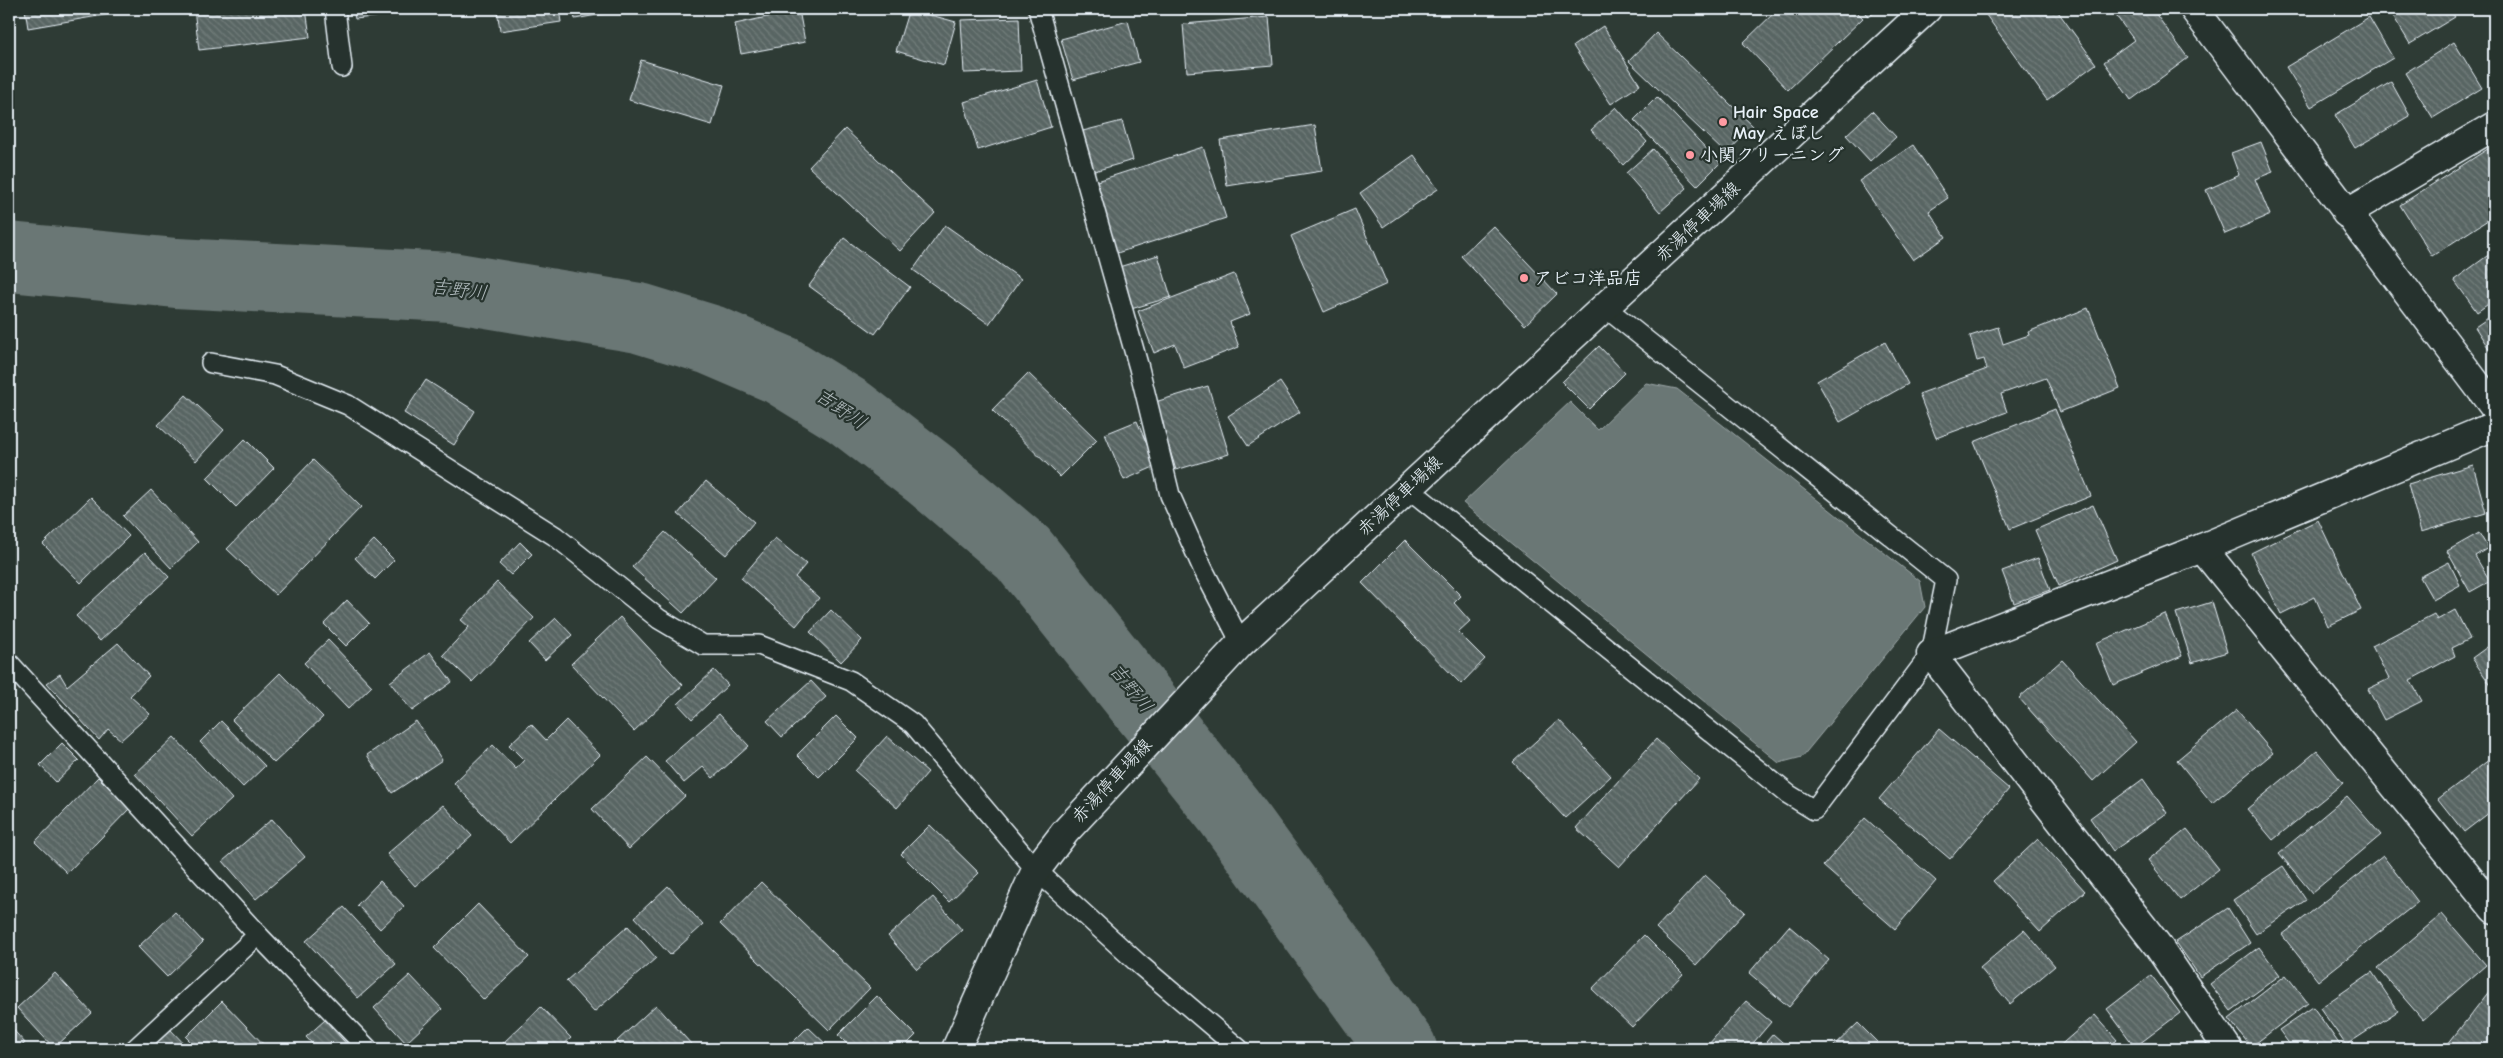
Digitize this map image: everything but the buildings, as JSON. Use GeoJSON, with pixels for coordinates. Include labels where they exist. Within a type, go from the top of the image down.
{"type":"FeatureCollection","features":[{"type":"Feature","properties":{"kind":"street","name":"赤湯停車場線"},"geometry":{"type":"LineString","coordinates":[[956,1049],[1036,870],[1065,832],[1241,643],[1928,9]]}},
{"type":"Feature","properties":{"kind":"street"},"geometry":{"type":"LineString","coordinates":[[2194,9],[2494,407]]}},
{"type":"Feature","properties":{"kind":"street"},"geometry":{"type":"LineString","coordinates":[[2346,213],[2494,126]]}},
{"type":"Feature","properties":{"kind":"street"},"geometry":{"type":"LineString","coordinates":[[2228,1049],[2158,946],[1931,654],[2202,548],[2494,426]]}},
{"type":"Feature","properties":{"kind":"street"},"geometry":{"type":"LineString","coordinates":[[2202,548],[2494,909]]}},
{"type":"Feature","properties":{"kind":"lane"},"geometry":{"type":"LineString","coordinates":[[335,9],[342,67]]}},
{"type":"Feature","properties":{"kind":"lane"},"geometry":{"type":"LineString","coordinates":[[1038,9],[1138,368],[1170,495],[1203,569],[1241,643]]}},
{"type":"Feature","properties":{"kind":"lane"},"geometry":{"type":"LineString","coordinates":[[1408,488],[1788,794],[1814,810],[1931,654],[1946,580],[1606,308]]}},
{"type":"Feature","properties":{"kind":"lane"},"geometry":{"type":"LineString","coordinates":[[211,363],[275,375],[348,405],[555,536],[659,619],[703,645],[759,645],[851,680],[913,724],[1036,870],[1140,965],[1240,1049]]}},
{"type":"Feature","properties":{"kind":"lane"},"geometry":{"type":"LineString","coordinates":[[9,663],[258,935],[368,1049]]}},
{"type":"Feature","properties":{"kind":"lane"},"geometry":{"type":"LineString","coordinates":[[135,1049],[258,935]]}},
{"type":"Feature","properties":{"kind":"shaded area"},"geometry":{"type":"Polygon","coordinates":[[[1646,383],[1677,389],[1920,581],[1925,607],[1802,757],[1779,763],[1463,503],[1570,402],[1598,430],[1646,383]]]}},
{"type":"Feature","properties":{"kind":"waterway","name":"吉野川"},"geometry":{"type":"LineString","coordinates":[[9,257],[176,273],[451,287],[639,318],[711,340],[781,370],[849,412],[931,475],[1023,553],[1229,811],[1402,1049]]}},
{"type":"Feature","properties":{"kind":"place","name":"Hair Space May えぼし"},"geometry":{"type":"Point","coordinates":[1723,122]}},
{"type":"Feature","properties":{"kind":"place","name":"小関クリーニング"},"geometry":{"type":"Point","coordinates":[1690,155]}},
{"type":"Feature","properties":{"kind":"place","name":"アビコ洋品店"},"geometry":{"type":"Point","coordinates":[1524,278]}}]}
